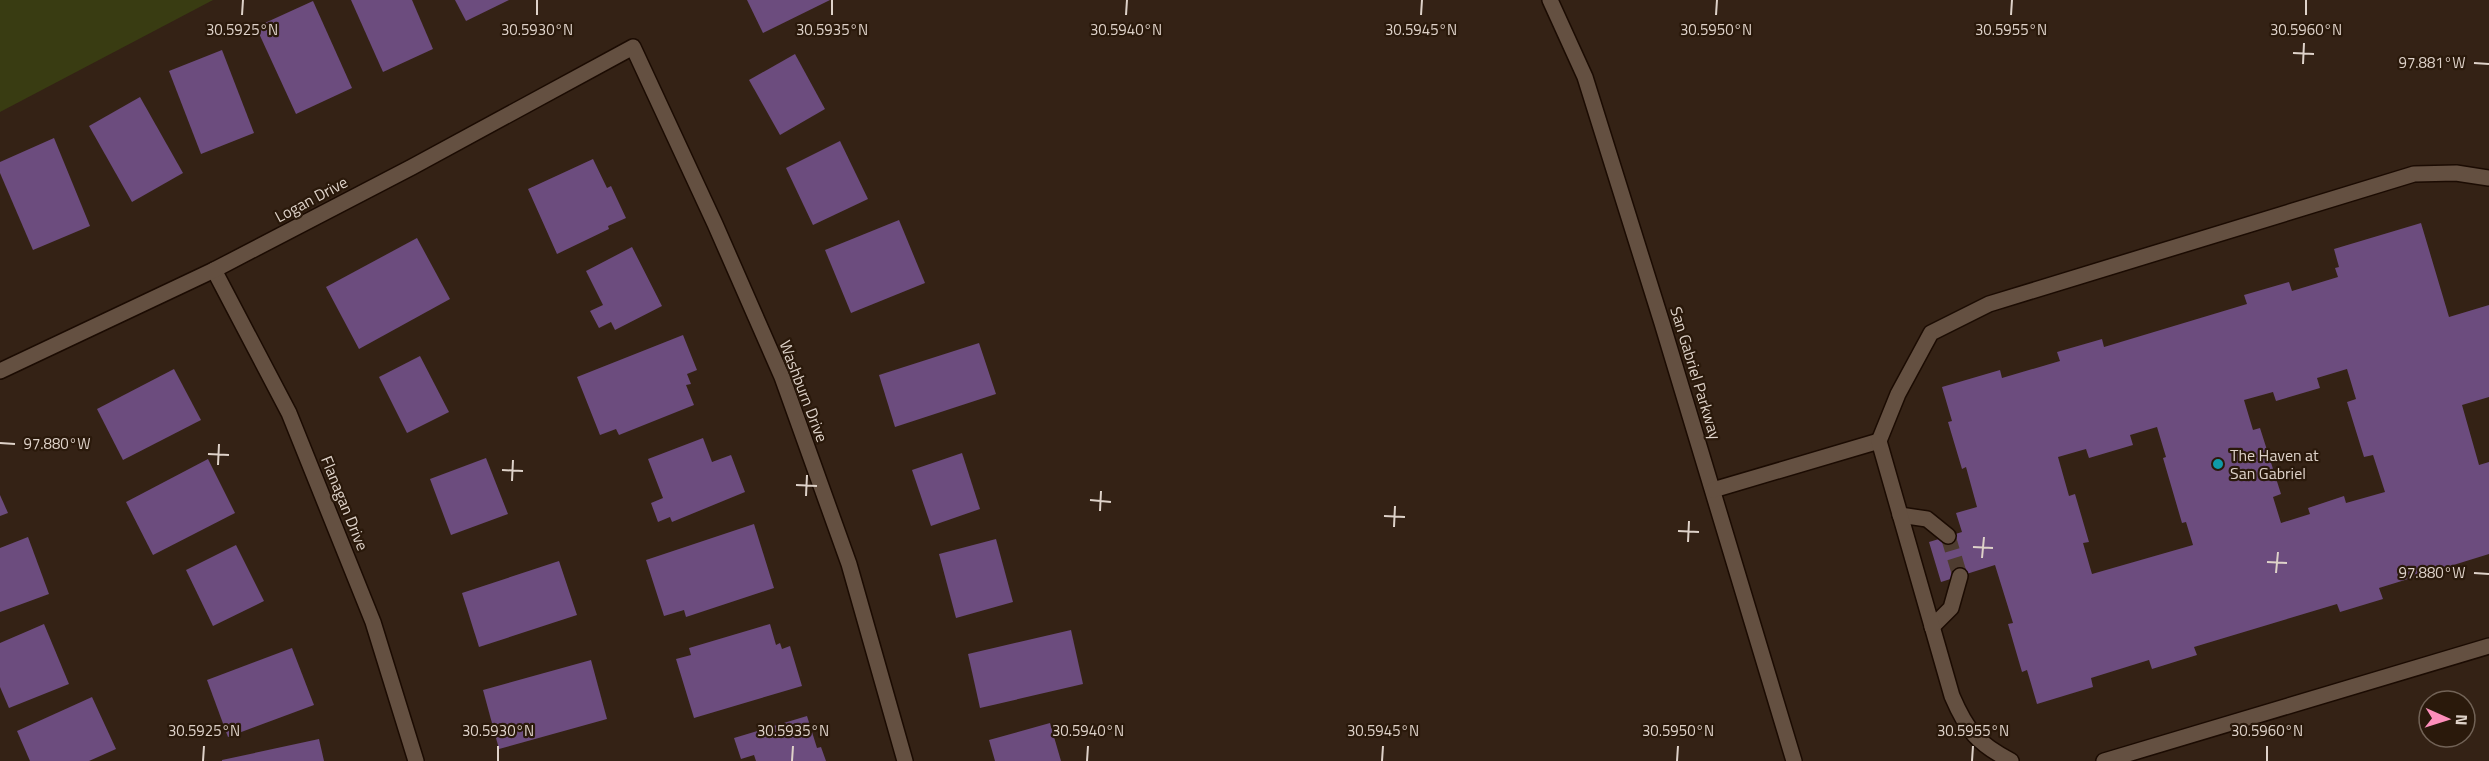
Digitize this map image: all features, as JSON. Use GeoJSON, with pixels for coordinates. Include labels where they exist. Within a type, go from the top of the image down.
{"type":"FeatureCollection","features":[{"type":"Feature","properties":{"kind":"street","name":"San Gabriel Parkway"},"geometry":{"type":"LineString","coordinates":[[1550,0],[1585,77],[1794,761]]}},
{"type":"Feature","properties":{"kind":"street","name":"Logan Drive"},"geometry":{"type":"LineString","coordinates":[[0,371],[214,270],[412,167],[633,47]]}},
{"type":"Feature","properties":{"kind":"street","name":"Washburn Drive"},"geometry":{"type":"LineString","coordinates":[[633,47],[715,224],[782,377],[849,564],[905,761]]}},
{"type":"Feature","properties":{"kind":"street"},"geometry":{"type":"LineString","coordinates":[[2011,761],[1991,751],[1964,725],[1952,696],[1879,441],[1898,394],[1931,333],[1989,304],[2414,174],[2456,173],[2489,178]]}},
{"type":"Feature","properties":{"kind":"street","name":"Flanagan Drive"},"geometry":{"type":"LineString","coordinates":[[214,270],[294,424],[373,622],[416,761]]}},
{"type":"Feature","properties":{"kind":"street"},"geometry":{"type":"LineString","coordinates":[[1713,490],[1879,441]]}},
{"type":"Feature","properties":{"kind":"street"},"geometry":{"type":"LineString","coordinates":[[1900,515],[1927,519],[1948,536]]}},
{"type":"Feature","properties":{"kind":"street"},"geometry":{"type":"LineString","coordinates":[[1932,627],[1952,608],[1960,576]]}},
{"type":"Feature","properties":{"kind":"street"},"geometry":{"type":"LineString","coordinates":[[2104,761],[2489,646]]}},
{"type":"Feature","properties":{"kind":"green space"},"geometry":{"type":"Polygon","coordinates":[[[0,0],[213,0],[0,112],[0,0]]]}},
{"type":"Feature","properties":{"kind":"building"},"geometry":{"type":"Polygon","coordinates":[[[351,0],[412,0],[433,49],[383,72],[351,0]]]}},
{"type":"Feature","properties":{"kind":"building"},"geometry":{"type":"Polygon","coordinates":[[[455,0],[509,0],[466,21],[455,0]]]}},
{"type":"Feature","properties":{"kind":"building"},"geometry":{"type":"Polygon","coordinates":[[[747,0],[830,0],[763,33],[747,0]]]}},
{"type":"Feature","properties":{"kind":"building"},"geometry":{"type":"Polygon","coordinates":[[[313,1],[352,88],[296,114],[256,27],[313,1]]]}},
{"type":"Feature","properties":{"kind":"building"},"geometry":{"type":"Polygon","coordinates":[[[222,50],[254,133],[201,154],[169,71],[222,50]]]}},
{"type":"Feature","properties":{"kind":"building"},"geometry":{"type":"Polygon","coordinates":[[[795,54],[825,109],[780,135],[749,80],[795,54]]]}},
{"type":"Feature","properties":{"kind":"building"},"geometry":{"type":"Polygon","coordinates":[[[140,97],[183,173],[132,202],[89,126],[140,97]]]}},
{"type":"Feature","properties":{"kind":"building"},"geometry":{"type":"Polygon","coordinates":[[[54,138],[90,226],[33,250],[0,173],[0,162],[54,138]]]}},
{"type":"Feature","properties":{"kind":"building"},"geometry":{"type":"Polygon","coordinates":[[[840,141],[868,199],[813,225],[786,168],[840,141]]]}},
{"type":"Feature","properties":{"kind":"building"},"geometry":{"type":"Polygon","coordinates":[[[593,159],[607,188],[611,186],[626,218],[608,226],[609,229],[557,254],[528,189],[593,159]]]}},
{"type":"Feature","properties":{"kind":"building"},"geometry":{"type":"Polygon","coordinates":[[[899,220],[925,283],[851,313],[825,250],[899,220]]]}},
{"type":"Feature","properties":{"kind":"building","name":"The Haven at San Gabriel"},"geometry":{"type":"Polygon","coordinates":[[[2421,223],[2449,317],[2489,305],[2489,397],[2462,405],[2479,465],[2489,462],[2489,554],[2379,588],[2383,599],[2340,612],[2337,604],[2194,647],[2197,655],[2152,669],[2149,660],[2091,678],[2093,687],[2037,704],[2027,670],[2022,672],[2008,624],[2013,623],[1995,565],[1941,582],[1929,542],[1962,532],[1956,513],[1977,507],[1966,467],[1962,469],[1948,422],[1952,421],[1942,387],[2000,370],[2002,378],[2060,361],[2057,352],[2102,339],[2104,347],[2247,304],[2244,295],[2289,282],[2292,291],[2338,277],[2335,268],[2339,267],[2334,249],[2421,223]],[[2347,369],[2317,378],[2320,388],[2276,401],[2273,392],[2244,400],[2253,430],[2260,428],[2281,494],[2273,497],[2281,523],[2310,514],[2308,508],[2344,496],[2346,503],[2385,492],[2373,455],[2364,457],[2347,402],[2356,399],[2347,369]],[[2157,427],[2130,435],[2133,445],[2089,458],[2086,449],[2058,457],[2069,496],[2075,494],[2089,542],[2083,543],[2092,574],[2193,545],[2186,522],[2182,523],[2163,458],[2166,457],[2157,427]]]}},
{"type":"Feature","properties":{"kind":"building"},"geometry":{"type":"Polygon","coordinates":[[[417,238],[450,299],[359,349],[326,287],[417,238]]]}},
{"type":"Feature","properties":{"kind":"building"},"geometry":{"type":"Polygon","coordinates":[[[632,247],[662,306],[615,330],[611,322],[599,328],[590,311],[603,305],[586,271],[632,247]]]}},
{"type":"Feature","properties":{"kind":"building"},"geometry":{"type":"Polygon","coordinates":[[[683,335],[697,370],[687,374],[691,384],[686,385],[694,405],[619,435],[616,429],[600,435],[577,377],[683,335]]]}},
{"type":"Feature","properties":{"kind":"building"},"geometry":{"type":"Polygon","coordinates":[[[979,343],[996,394],[895,427],[879,375],[979,343]]]}},
{"type":"Feature","properties":{"kind":"building"},"geometry":{"type":"Polygon","coordinates":[[[420,356],[449,412],[407,433],[379,377],[420,356]]]}},
{"type":"Feature","properties":{"kind":"building"},"geometry":{"type":"Polygon","coordinates":[[[174,369],[201,420],[123,460],[97,409],[174,369]]]}},
{"type":"Feature","properties":{"kind":"building"},"geometry":{"type":"Polygon","coordinates":[[[703,438],[712,462],[731,455],[745,492],[672,522],[670,517],[658,522],[651,503],[663,498],[648,459],[703,438]]]}},
{"type":"Feature","properties":{"kind":"building"},"geometry":{"type":"Polygon","coordinates":[[[962,453],[980,509],[931,526],[912,470],[962,453]]]}},
{"type":"Feature","properties":{"kind":"building"},"geometry":{"type":"Polygon","coordinates":[[[486,458],[508,514],[451,535],[430,479],[486,458]]]}},
{"type":"Feature","properties":{"kind":"building"},"geometry":{"type":"Polygon","coordinates":[[[208,459],[235,513],[153,555],[126,502],[208,459]]]}},
{"type":"Feature","properties":{"kind":"building"},"geometry":{"type":"Polygon","coordinates":[[[0,495],[8,513],[0,516],[0,495]]]}},
{"type":"Feature","properties":{"kind":"building"},"geometry":{"type":"Polygon","coordinates":[[[754,524],[774,588],[686,617],[684,610],[664,616],[646,560],[754,524]]]}},
{"type":"Feature","properties":{"kind":"building"},"geometry":{"type":"Polygon","coordinates":[[[28,537],[49,594],[0,612],[0,548],[28,537]]]}},
{"type":"Feature","properties":{"kind":"building"},"geometry":{"type":"Polygon","coordinates":[[[996,539],[1013,602],[956,618],[939,554],[996,539]]]}},
{"type":"Feature","properties":{"kind":"building"},"geometry":{"type":"Polygon","coordinates":[[[236,545],[264,601],[213,626],[186,570],[236,545]]]}},
{"type":"Feature","properties":{"kind":"building"},"geometry":{"type":"Polygon","coordinates":[[[559,561],[577,615],[479,647],[462,593],[559,561]]]}},
{"type":"Feature","properties":{"kind":"building"},"geometry":{"type":"Polygon","coordinates":[[[44,624],[69,684],[9,708],[0,687],[0,643],[44,624]]]}},
{"type":"Feature","properties":{"kind":"building"},"geometry":{"type":"Polygon","coordinates":[[[770,624],[776,645],[780,643],[782,649],[790,646],[802,686],[694,718],[676,659],[691,655],[689,648],[770,624]]]}},
{"type":"Feature","properties":{"kind":"building"},"geometry":{"type":"Polygon","coordinates":[[[1071,630],[1083,684],[980,708],[968,654],[1071,630]]]}},
{"type":"Feature","properties":{"kind":"building"},"geometry":{"type":"Polygon","coordinates":[[[292,648],[314,705],[228,737],[207,680],[292,648]]]}},
{"type":"Feature","properties":{"kind":"building"},"geometry":{"type":"Polygon","coordinates":[[[591,660],[607,719],[499,749],[483,690],[591,660]]]}},
{"type":"Feature","properties":{"kind":"building"},"geometry":{"type":"Polygon","coordinates":[[[92,697],[116,749],[89,761],[30,761],[17,731],[92,697]]]}},
{"type":"Feature","properties":{"kind":"building"},"geometry":{"type":"Polygon","coordinates":[[[807,716],[817,748],[821,747],[826,761],[756,761],[754,755],[741,759],[734,738],[807,716]]]}},
{"type":"Feature","properties":{"kind":"building"},"geometry":{"type":"Polygon","coordinates":[[[1050,723],[1061,761],[995,761],[989,740],[1050,723]]]}},
{"type":"Feature","properties":{"kind":"building"},"geometry":{"type":"Polygon","coordinates":[[[319,739],[324,761],[222,761],[222,760],[319,739]]]}},
{"type":"Feature","properties":{"kind":"tunnel"},"geometry":{"type":"LineString","coordinates":[[1948,536],[1960,576]]}},
{"type":"Feature","properties":{"kind":"place","name":"The Haven at San Gabriel"},"geometry":{"type":"Point","coordinates":[2218,464]}}]}
